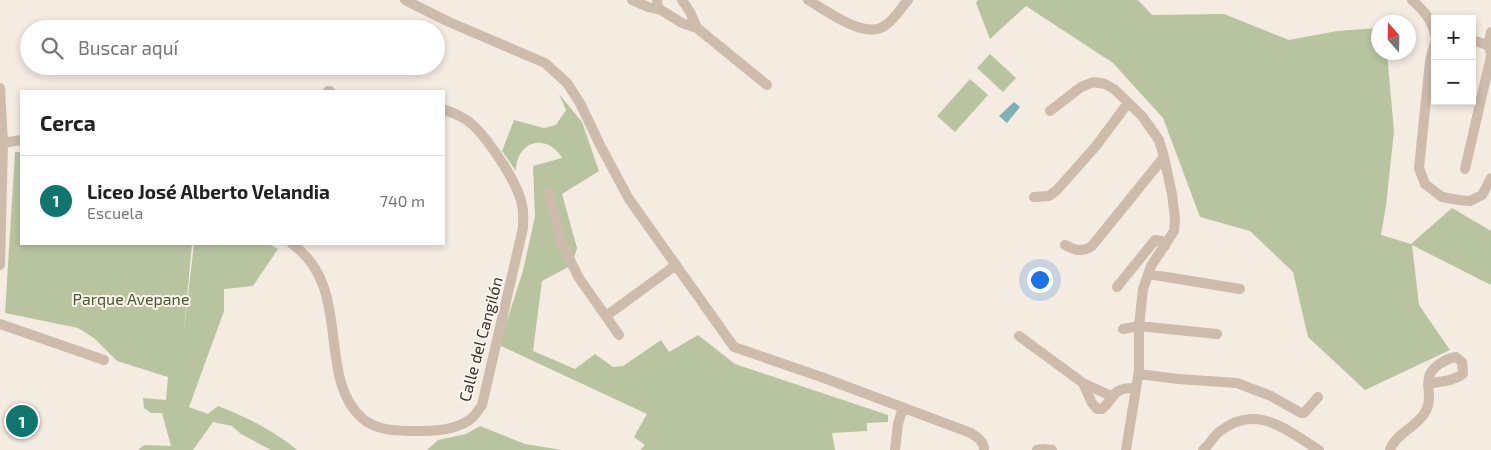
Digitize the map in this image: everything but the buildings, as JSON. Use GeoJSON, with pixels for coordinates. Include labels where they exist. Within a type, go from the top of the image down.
{"type":"FeatureCollection","features":[{"type":"Feature","properties":{"kind":"street"},"geometry":{"type":"LineString","coordinates":[[404,0],[444,20]]}},
{"type":"Feature","properties":{"kind":"street"},"geometry":{"type":"LineString","coordinates":[[661,7],[668,13],[676,10],[681,0],[698,28]]}},
{"type":"Feature","properties":{"kind":"street"},"geometry":{"type":"LineString","coordinates":[[808,0],[864,30],[876,30],[886,25],[908,0]]}},
{"type":"Feature","properties":{"kind":"street"},"geometry":{"type":"LineString","coordinates":[[1412,0],[1424,12],[1431,23]]}},
{"type":"Feature","properties":{"kind":"street"},"geometry":{"type":"LineString","coordinates":[[636,1],[648,7],[661,7],[682,23],[698,28],[767,85]]}},
{"type":"Feature","properties":{"kind":"street"},"geometry":{"type":"LineString","coordinates":[[682,23],[690,12]]}},
{"type":"Feature","properties":{"kind":"street"},"geometry":{"type":"LineString","coordinates":[[445,20],[545,63],[567,83],[580,103],[629,199],[734,347],[824,378],[971,433],[979,439],[984,446],[984,450]]}},
{"type":"Feature","properties":{"kind":"street"},"geometry":{"type":"LineString","coordinates":[[1465,169],[1490,52],[1491,32]]}},
{"type":"Feature","properties":{"kind":"street"},"geometry":{"type":"LineString","coordinates":[[1476,43],[1490,52]]}},
{"type":"Feature","properties":{"kind":"street"},"geometry":{"type":"LineString","coordinates":[[1431,57],[1420,168],[1425,184],[1442,197],[1470,201],[1482,195],[1491,178]]}},
{"type":"Feature","properties":{"kind":"street"},"geometry":{"type":"LineString","coordinates":[[1050,111],[1081,87],[1094,82],[1105,84],[1114,89],[1142,116],[1159,140],[1164,157],[1172,194],[1174,231],[1148,274],[1143,289],[1139,326],[1139,374],[1135,388],[1126,450]]}},
{"type":"Feature","properties":{"kind":"street"},"geometry":{"type":"LineString","coordinates":[[0,88],[4,143],[0,265]]}},
{"type":"Feature","properties":{"kind":"street"},"geometry":{"type":"LineString","coordinates":[[1034,197],[1049,196],[1057,190],[1096,146],[1128,103]]}},
{"type":"Feature","properties":{"kind":"street","name":"Calle del Cangilón"},"geometry":{"type":"LineString","coordinates":[[293,245],[302,251],[323,285],[329,301],[339,374],[350,404],[364,420],[379,427],[401,431],[425,431],[455,427],[473,418],[482,405],[523,228],[522,205],[512,180],[494,151],[474,126],[450,111],[445,110]]}},
{"type":"Feature","properties":{"kind":"street"},"geometry":{"type":"LineString","coordinates":[[4,143],[20,140]]}},
{"type":"Feature","properties":{"kind":"street"},"geometry":{"type":"LineString","coordinates":[[1064,245],[1078,251],[1092,246],[1164,157]]}},
{"type":"Feature","properties":{"kind":"street"},"geometry":{"type":"LineString","coordinates":[[549,192],[562,244],[578,278],[618,335]]}},
{"type":"Feature","properties":{"kind":"street"},"geometry":{"type":"LineString","coordinates":[[1117,287],[1155,240],[1161,241],[1165,246]]}},
{"type":"Feature","properties":{"kind":"street"},"geometry":{"type":"LineString","coordinates":[[606,316],[676,265]]}},
{"type":"Feature","properties":{"kind":"street"},"geometry":{"type":"LineString","coordinates":[[1148,274],[1240,288]]}},
{"type":"Feature","properties":{"kind":"street"},"geometry":{"type":"LineString","coordinates":[[0,324],[104,360]]}},
{"type":"Feature","properties":{"kind":"street"},"geometry":{"type":"LineString","coordinates":[[1123,329],[1139,326],[1217,334]]}},
{"type":"Feature","properties":{"kind":"street"},"geometry":{"type":"LineString","coordinates":[[1019,336],[1083,383],[1111,396]]}},
{"type":"Feature","properties":{"kind":"street"},"geometry":{"type":"LineString","coordinates":[[1139,374],[1237,383],[1271,396],[1301,413],[1304,413],[1318,397]]}},
{"type":"Feature","properties":{"kind":"street"},"geometry":{"type":"LineString","coordinates":[[1083,383],[1092,403],[1097,408],[1102,409],[1111,396],[1120,390],[1135,388]]}},
{"type":"Feature","properties":{"kind":"street"},"geometry":{"type":"LineString","coordinates":[[1390,450],[1391,445],[1416,424],[1425,413],[1428,404],[1428,384]]}},
{"type":"Feature","properties":{"kind":"street"},"geometry":{"type":"LineString","coordinates":[[895,450],[896,430],[903,408]]}},
{"type":"Feature","properties":{"kind":"street"},"geometry":{"type":"LineString","coordinates":[[1203,450],[1220,432],[1234,423],[1249,419],[1270,421],[1319,450]]}},
{"type":"Feature","properties":{"kind":"street"},"geometry":{"type":"LineString","coordinates":[[1037,450],[1043,448],[1052,450]]}},
{"type":"Feature","properties":{"kind":"green space"},"geometry":{"type":"Polygon","coordinates":[[[978,0],[1138,0],[1152,15],[1224,14],[1289,40],[1337,31],[1371,29],[1371,60],[1388,60],[1394,131],[1381,235],[1411,244],[1452,208],[1491,231],[1491,285],[1412,245],[1419,305],[1450,350],[1365,390],[1308,337],[1293,272],[1250,231],[1200,217],[1163,118],[1113,63],[1026,6],[990,39],[976,3],[978,0]]]}},
{"type":"Feature","properties":{"kind":"green space"},"geometry":{"type":"Polygon","coordinates":[[[990,54],[1016,78],[1003,92],[977,68],[990,54]]]}},
{"type":"Feature","properties":{"kind":"green space"},"geometry":{"type":"Polygon","coordinates":[[[970,79],[988,95],[955,132],[937,116],[970,79]]]}},
{"type":"Feature","properties":{"kind":"green space"},"geometry":{"type":"Polygon","coordinates":[[[559,94],[582,122],[599,171],[562,194],[577,248],[572,265],[542,281],[533,351],[575,369],[595,354],[613,367],[623,366],[661,340],[669,352],[698,335],[735,364],[888,415],[888,422],[867,423],[867,431],[832,433],[835,450],[640,450],[645,445],[634,437],[647,414],[499,345],[523,271],[535,216],[533,166],[562,158],[558,152],[546,144],[533,144],[527,146],[522,152],[517,162],[516,171],[502,151],[514,120],[544,128],[556,125],[566,110],[559,94]]]}},
{"type":"Feature","properties":{"kind":"green space","name":"Parque Avepane"},"geometry":{"type":"Polygon","coordinates":[[[15,152],[20,152],[20,245],[192,245],[184,330],[194,245],[271,245],[278,249],[253,286],[224,289],[224,311],[189,407],[208,414],[218,406],[260,425],[297,450],[271,450],[241,434],[232,426],[213,422],[193,450],[138,450],[144,445],[171,446],[162,413],[151,413],[144,408],[143,398],[166,400],[168,377],[117,361],[94,338],[78,328],[5,313],[15,152]]]}},
{"type":"Feature","properties":{"kind":"green space"},"geometry":{"type":"Polygon","coordinates":[[[480,426],[525,444],[562,450],[427,450],[438,440],[466,434],[480,426]]]}},
{"type":"Feature","properties":{"kind":"water"},"geometry":{"type":"Polygon","coordinates":[[[1014,102],[1020,107],[1007,123],[999,116],[1014,102]]]}},
{"type":"Feature","properties":{"kind":"place","name":"Liceo José Alberto Velandia"},"geometry":{"type":"Point","coordinates":[22,421]}}]}
